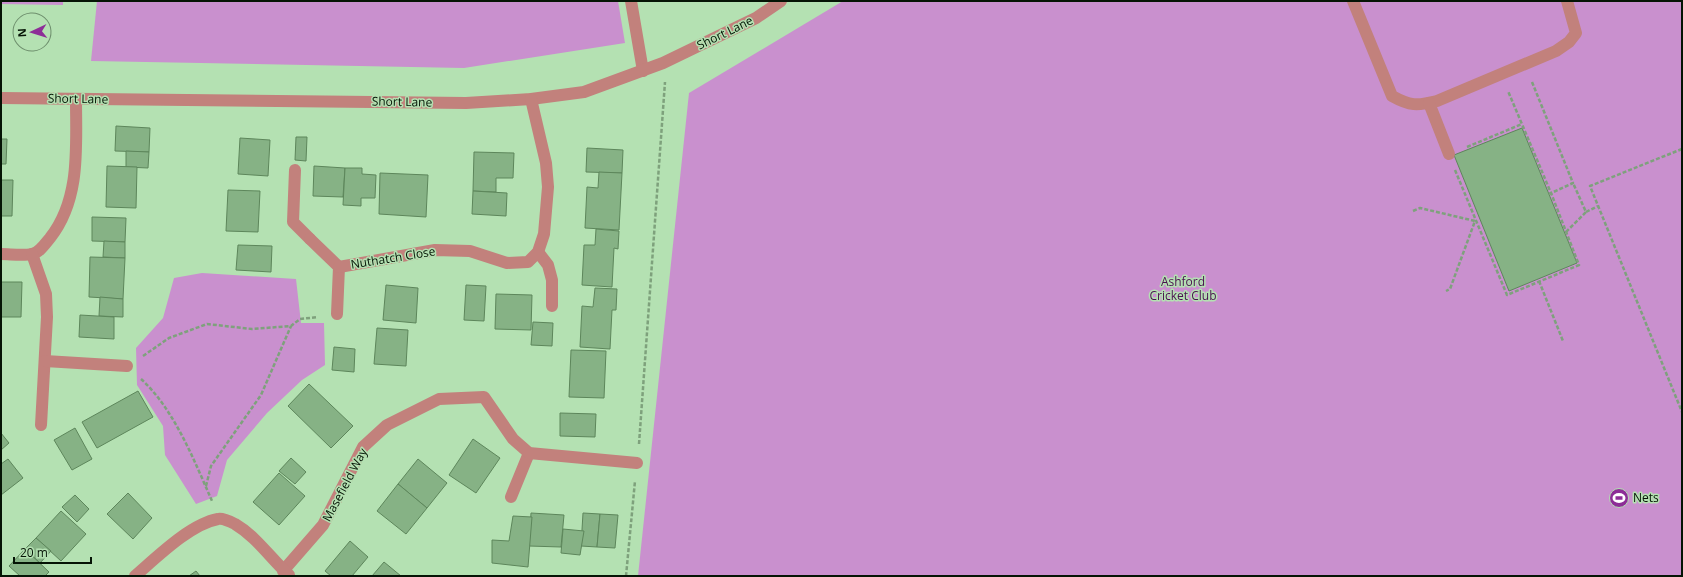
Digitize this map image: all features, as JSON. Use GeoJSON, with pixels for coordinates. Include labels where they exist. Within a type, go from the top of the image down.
{"type":"FeatureCollection","features":[{"type":"Feature","properties":{"kind":"street"},"geometry":{"type":"LineString","coordinates":[[631,1],[643,71]]}},
{"type":"Feature","properties":{"kind":"street","name":"Short Lane"},"geometry":{"type":"LineString","coordinates":[[1,98],[466,103],[531,99],[584,92],[643,71],[663,63],[756,18],[781,1]]}},
{"type":"Feature","properties":{"kind":"street"},"geometry":{"type":"LineString","coordinates":[[1353,1],[1392,96],[1406,104],[1419,105],[1429,103],[1556,51],[1569,42],[1576,33],[1567,1]]}},
{"type":"Feature","properties":{"kind":"street"},"geometry":{"type":"LineString","coordinates":[[1,254],[32,254],[42,247],[54,233],[71,199],[76,166],[76,99]]}},
{"type":"Feature","properties":{"kind":"street"},"geometry":{"type":"LineString","coordinates":[[531,99],[546,163],[548,187],[544,234],[538,252],[548,265],[552,280],[552,306]]}},
{"type":"Feature","properties":{"kind":"street"},"geometry":{"type":"LineString","coordinates":[[1429,103],[1449,154]]}},
{"type":"Feature","properties":{"kind":"street","name":"Nuthatch Close"},"geometry":{"type":"LineString","coordinates":[[295,170],[293,222],[339,267],[337,314]]}},
{"type":"Feature","properties":{"kind":"street","name":"Nuthatch Close"},"geometry":{"type":"LineString","coordinates":[[339,267],[435,250],[470,251],[508,262],[528,262],[538,252]]}},
{"type":"Feature","properties":{"kind":"street"},"geometry":{"type":"LineString","coordinates":[[32,254],[46,294],[47,317],[41,425]]}},
{"type":"Feature","properties":{"kind":"street"},"geometry":{"type":"LineString","coordinates":[[45,361],[127,366]]}},
{"type":"Feature","properties":{"kind":"street","name":"Masefield Way"},"geometry":{"type":"LineString","coordinates":[[286,573],[323,525],[363,448],[387,425],[439,399],[484,397],[513,439],[529,453]]}},
{"type":"Feature","properties":{"kind":"street"},"geometry":{"type":"LineString","coordinates":[[511,497],[529,453],[637,463]]}},
{"type":"Feature","properties":{"kind":"street"},"geometry":{"type":"LineString","coordinates":[[135,576],[183,536],[205,523],[220,518],[235,524],[252,537],[286,573]]}},
{"type":"Feature","properties":{"kind":"path"},"geometry":{"type":"LineString","coordinates":[[626,576],[637,463],[666,87],[663,63]]}},
{"type":"Feature","properties":{"kind":"path"},"geometry":{"type":"LineString","coordinates":[[1525,64],[1586,212]]}},
{"type":"Feature","properties":{"kind":"path"},"geometry":{"type":"LineString","coordinates":[[1500,74],[1522,124],[1579,265],[1506,295],[1449,154],[1522,124]]}},
{"type":"Feature","properties":{"kind":"path"},"geometry":{"type":"LineString","coordinates":[[1682,148],[1590,186],[1682,412]]}},
{"type":"Feature","properties":{"kind":"path"},"geometry":{"type":"LineString","coordinates":[[1550,193],[1573,183]]}},
{"type":"Feature","properties":{"kind":"path"},"geometry":{"type":"LineString","coordinates":[[1566,232],[1586,212],[1598,206]]}},
{"type":"Feature","properties":{"kind":"path"},"geometry":{"type":"LineString","coordinates":[[1413,211],[1420,208],[1475,221]]}},
{"type":"Feature","properties":{"kind":"path"},"geometry":{"type":"LineString","coordinates":[[1446,291],[1450,289],[1475,221]]}},
{"type":"Feature","properties":{"kind":"path"},"geometry":{"type":"LineString","coordinates":[[1539,281],[1563,341]]}},
{"type":"Feature","properties":{"kind":"path"},"geometry":{"type":"LineString","coordinates":[[206,486],[211,466],[261,395],[291,326],[300,319],[337,314]]}},
{"type":"Feature","properties":{"kind":"path"},"geometry":{"type":"LineString","coordinates":[[220,518],[176,425],[150,387],[127,366],[169,338],[207,324],[252,329],[291,326]]}},
{"type":"Feature","properties":{"kind":"green space"},"geometry":{"type":"Polygon","coordinates":[[[1,1],[63,1],[63,5],[1,4],[1,1]]]}},
{"type":"Feature","properties":{"kind":"green space"},"geometry":{"type":"Polygon","coordinates":[[[97,1],[618,1],[625,43],[464,68],[91,61],[97,1]]]}},
{"type":"Feature","properties":{"kind":"green space","name":"Ashford Cricket Club"},"geometry":{"type":"Polygon","coordinates":[[[843,1],[1682,1],[1682,576],[638,576],[689,93],[843,1]]]}},
{"type":"Feature","properties":{"kind":"green space"},"geometry":{"type":"Polygon","coordinates":[[[202,273],[296,279],[301,323],[324,323],[325,365],[302,380],[267,413],[227,460],[217,496],[196,504],[165,455],[163,426],[137,385],[136,348],[163,318],[174,278],[202,273]]]}},
{"type":"Feature","properties":{"kind":"building"},"geometry":{"type":"Polygon","coordinates":[[[116,126],[150,128],[149,152],[115,151],[116,126]]]}},
{"type":"Feature","properties":{"kind":"building"},"geometry":{"type":"Polygon","coordinates":[[[1522,128],[1577,263],[1509,291],[1454,155],[1522,128]]]}},
{"type":"Feature","properties":{"kind":"building"},"geometry":{"type":"Polygon","coordinates":[[[296,137],[307,137],[306,161],[295,160],[296,137]]]}},
{"type":"Feature","properties":{"kind":"building"},"geometry":{"type":"Polygon","coordinates":[[[240,138],[270,140],[268,176],[238,174],[240,138]]]}},
{"type":"Feature","properties":{"kind":"building"},"geometry":{"type":"Polygon","coordinates":[[[1,139],[7,139],[6,164],[1,164],[1,139]]]}},
{"type":"Feature","properties":{"kind":"building"},"geometry":{"type":"Polygon","coordinates":[[[587,148],[623,150],[622,173],[586,172],[587,148]]]}},
{"type":"Feature","properties":{"kind":"building"},"geometry":{"type":"Polygon","coordinates":[[[126,151],[149,152],[148,168],[126,167],[126,151]]]}},
{"type":"Feature","properties":{"kind":"building"},"geometry":{"type":"Polygon","coordinates":[[[474,152],[514,153],[513,178],[496,178],[496,192],[473,191],[474,152]]]}},
{"type":"Feature","properties":{"kind":"building"},"geometry":{"type":"Polygon","coordinates":[[[107,166],[137,167],[136,208],[106,207],[107,166]]]}},
{"type":"Feature","properties":{"kind":"building"},"geometry":{"type":"Polygon","coordinates":[[[314,166],[345,168],[343,197],[313,196],[314,166]]]}},
{"type":"Feature","properties":{"kind":"building"},"geometry":{"type":"Polygon","coordinates":[[[345,168],[362,168],[362,174],[376,175],[375,198],[361,198],[361,206],[343,205],[345,168]]]}},
{"type":"Feature","properties":{"kind":"building"},"geometry":{"type":"Polygon","coordinates":[[[599,172],[622,173],[619,230],[585,228],[587,187],[598,188],[599,172]]]}},
{"type":"Feature","properties":{"kind":"building"},"geometry":{"type":"Polygon","coordinates":[[[380,173],[428,175],[426,217],[379,214],[380,173]]]}},
{"type":"Feature","properties":{"kind":"building"},"geometry":{"type":"Polygon","coordinates":[[[1,180],[13,180],[12,216],[1,216],[1,180]]]}},
{"type":"Feature","properties":{"kind":"building"},"geometry":{"type":"Polygon","coordinates":[[[228,190],[260,191],[258,232],[226,231],[228,190]]]}},
{"type":"Feature","properties":{"kind":"building"},"geometry":{"type":"Polygon","coordinates":[[[473,191],[507,193],[506,216],[472,214],[473,191]]]}},
{"type":"Feature","properties":{"kind":"building"},"geometry":{"type":"Polygon","coordinates":[[[92,217],[126,218],[125,242],[92,241],[92,217]]]}},
{"type":"Feature","properties":{"kind":"building"},"geometry":{"type":"Polygon","coordinates":[[[596,229],[619,231],[618,249],[614,248],[612,287],[582,285],[584,245],[595,245],[596,229]]]}},
{"type":"Feature","properties":{"kind":"building"},"geometry":{"type":"Polygon","coordinates":[[[104,241],[125,242],[125,258],[103,257],[104,241]]]}},
{"type":"Feature","properties":{"kind":"building"},"geometry":{"type":"Polygon","coordinates":[[[238,245],[272,246],[271,272],[236,270],[238,245]]]}},
{"type":"Feature","properties":{"kind":"building"},"geometry":{"type":"Polygon","coordinates":[[[90,257],[125,258],[123,299],[89,297],[90,257]]]}},
{"type":"Feature","properties":{"kind":"building"},"geometry":{"type":"Polygon","coordinates":[[[1,282],[22,282],[21,317],[1,317],[1,282]]]}},
{"type":"Feature","properties":{"kind":"building"},"geometry":{"type":"Polygon","coordinates":[[[386,285],[418,288],[416,323],[383,320],[386,285]]]}},
{"type":"Feature","properties":{"kind":"building"},"geometry":{"type":"Polygon","coordinates":[[[466,285],[486,286],[484,321],[464,320],[466,285]]]}},
{"type":"Feature","properties":{"kind":"building"},"geometry":{"type":"Polygon","coordinates":[[[595,288],[617,289],[616,310],[612,310],[610,349],[580,347],[582,306],[593,307],[595,288]]]}},
{"type":"Feature","properties":{"kind":"building"},"geometry":{"type":"Polygon","coordinates":[[[496,294],[532,295],[531,330],[495,329],[496,294]]]}},
{"type":"Feature","properties":{"kind":"building"},"geometry":{"type":"Polygon","coordinates":[[[100,297],[123,299],[123,317],[99,316],[100,297]]]}},
{"type":"Feature","properties":{"kind":"building"},"geometry":{"type":"Polygon","coordinates":[[[80,315],[114,317],[114,339],[79,337],[80,315]]]}},
{"type":"Feature","properties":{"kind":"building"},"geometry":{"type":"Polygon","coordinates":[[[533,322],[553,323],[552,346],[531,345],[533,322]]]}},
{"type":"Feature","properties":{"kind":"building"},"geometry":{"type":"Polygon","coordinates":[[[377,328],[408,330],[406,366],[374,364],[377,328]]]}},
{"type":"Feature","properties":{"kind":"building"},"geometry":{"type":"Polygon","coordinates":[[[334,347],[355,349],[354,372],[332,370],[334,347]]]}},
{"type":"Feature","properties":{"kind":"building"},"geometry":{"type":"Polygon","coordinates":[[[571,350],[606,351],[604,398],[569,397],[571,350]]]}},
{"type":"Feature","properties":{"kind":"building"},"geometry":{"type":"Polygon","coordinates":[[[309,384],[353,426],[331,448],[288,406],[309,384]]]}},
{"type":"Feature","properties":{"kind":"building"},"geometry":{"type":"Polygon","coordinates":[[[138,391],[153,417],[97,448],[82,422],[138,391]]]}},
{"type":"Feature","properties":{"kind":"building"},"geometry":{"type":"Polygon","coordinates":[[[560,413],[596,414],[595,437],[560,436],[560,413]]]}},
{"type":"Feature","properties":{"kind":"building"},"geometry":{"type":"Polygon","coordinates":[[[75,428],[92,459],[72,470],[54,440],[75,428]]]}},
{"type":"Feature","properties":{"kind":"building"},"geometry":{"type":"Polygon","coordinates":[[[1,433],[9,443],[1,450],[1,433]]]}},
{"type":"Feature","properties":{"kind":"building"},"geometry":{"type":"Polygon","coordinates":[[[473,439],[500,458],[476,493],[449,475],[473,439]]]}},
{"type":"Feature","properties":{"kind":"building"},"geometry":{"type":"Polygon","coordinates":[[[291,458],[306,472],[295,484],[279,471],[291,458]]]}},
{"type":"Feature","properties":{"kind":"building"},"geometry":{"type":"Polygon","coordinates":[[[8,459],[23,478],[1,495],[1,464],[8,459]]]}},
{"type":"Feature","properties":{"kind":"building"},"geometry":{"type":"Polygon","coordinates":[[[418,459],[447,483],[427,508],[398,484],[418,459]]]}},
{"type":"Feature","properties":{"kind":"building"},"geometry":{"type":"Polygon","coordinates":[[[279,473],[305,496],[279,525],[253,502],[279,473]]]}},
{"type":"Feature","properties":{"kind":"building"},"geometry":{"type":"Polygon","coordinates":[[[398,484],[427,508],[406,534],[377,511],[398,484]]]}},
{"type":"Feature","properties":{"kind":"building"},"geometry":{"type":"Polygon","coordinates":[[[128,493],[152,518],[133,539],[107,514],[128,493]]]}},
{"type":"Feature","properties":{"kind":"building"},"geometry":{"type":"Polygon","coordinates":[[[75,495],[89,509],[77,522],[62,507],[75,495]]]}},
{"type":"Feature","properties":{"kind":"building"},"geometry":{"type":"Polygon","coordinates":[[[61,511],[86,534],[61,561],[36,538],[61,511]]]}},
{"type":"Feature","properties":{"kind":"building"},"geometry":{"type":"Polygon","coordinates":[[[531,513],[564,515],[561,547],[529,546],[531,513]]]}},
{"type":"Feature","properties":{"kind":"building"},"geometry":{"type":"Polygon","coordinates":[[[583,513],[600,514],[597,547],[581,546],[583,513]]]}},
{"type":"Feature","properties":{"kind":"building"},"geometry":{"type":"Polygon","coordinates":[[[600,514],[618,515],[615,548],[597,547],[600,514]]]}},
{"type":"Feature","properties":{"kind":"building"},"geometry":{"type":"Polygon","coordinates":[[[513,516],[532,517],[528,567],[492,563],[492,540],[509,541],[513,516]]]}},
{"type":"Feature","properties":{"kind":"building"},"geometry":{"type":"Polygon","coordinates":[[[563,529],[584,531],[580,555],[561,553],[563,529]]]}},
{"type":"Feature","properties":{"kind":"building"},"geometry":{"type":"Polygon","coordinates":[[[36,538],[51,551],[40,563],[25,549],[36,538]]]}},
{"type":"Feature","properties":{"kind":"building"},"geometry":{"type":"Polygon","coordinates":[[[350,541],[368,557],[352,576],[331,576],[325,571],[350,541]]]}},
{"type":"Feature","properties":{"kind":"building"},"geometry":{"type":"Polygon","coordinates":[[[25,549],[49,572],[45,576],[20,576],[9,566],[25,549]]]}},
{"type":"Feature","properties":{"kind":"building"},"geometry":{"type":"Polygon","coordinates":[[[384,562],[401,576],[372,576],[384,562]]]}},
{"type":"Feature","properties":{"kind":"building"},"geometry":{"type":"Polygon","coordinates":[[[196,571],[200,576],[189,576],[196,571]]]}},
{"type":"Feature","properties":{"kind":"place","name":"Nets"},"geometry":{"type":"Point","coordinates":[1619,498]}}]}
